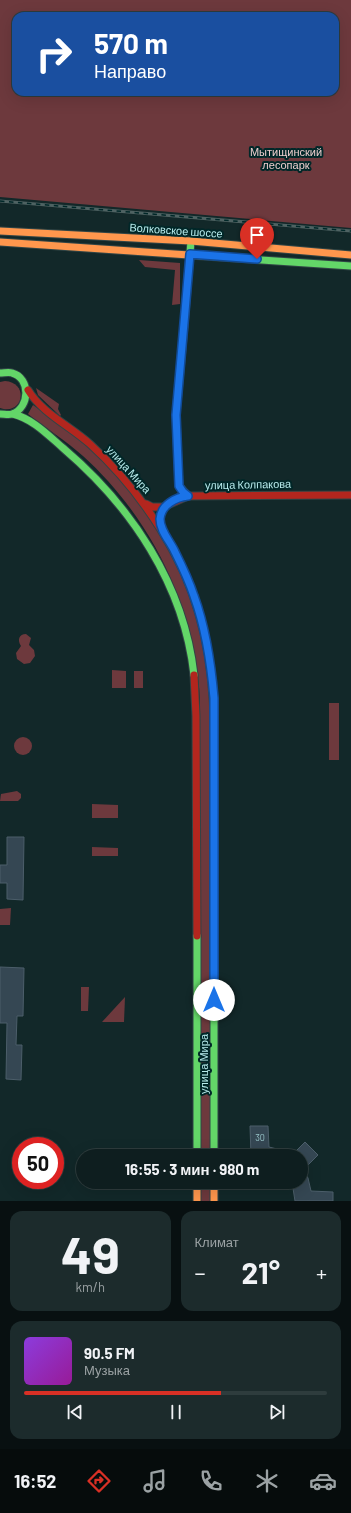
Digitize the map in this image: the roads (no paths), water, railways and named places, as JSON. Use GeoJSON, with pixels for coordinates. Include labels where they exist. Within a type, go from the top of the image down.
{"type":"FeatureCollection","features":[{"type":"Feature","properties":{"kind":"main road","name":"Волковское шоссе"},"geometry":{"type":"LineString","coordinates":[[0,231],[191,242],[351,255]]}},
{"type":"Feature","properties":{"kind":"main road"},"geometry":{"type":"LineString","coordinates":[[0,242],[351,266]]}},
{"type":"Feature","properties":{"kind":"main road"},"geometry":{"type":"LineString","coordinates":[[161,528],[160,516],[166,506],[174,500],[179,486],[176,415],[191,242]]}},
{"type":"Feature","properties":{"kind":"main road","name":"улица Мира"},"geometry":{"type":"LineString","coordinates":[[0,373],[10,372],[18,376],[26,384],[28,390],[37,402],[77,433],[104,457],[144,502],[170,542],[190,584],[202,620],[210,658],[214,698],[214,1149]]}},
{"type":"Feature","properties":{"kind":"main road"},"geometry":{"type":"LineString","coordinates":[[0,414],[13,414],[20,409],[25,404],[28,390]]}},
{"type":"Feature","properties":{"kind":"main road","name":"улица Мира"},"geometry":{"type":"LineString","coordinates":[[13,414],[26,419],[69,452],[99,480],[125,509],[139,529],[161,567],[179,609],[187,638],[194,672],[196,716],[197,1149]]}},
{"type":"Feature","properties":{"kind":"main road"},"geometry":{"type":"LineString","coordinates":[[179,486],[188,496]]}},
{"type":"Feature","properties":{"kind":"main road","name":"улица Колпакова"},"geometry":{"type":"LineString","coordinates":[[174,500],[188,496],[351,495]]}},
{"type":"Feature","properties":{"kind":"main road"},"geometry":{"type":"LineString","coordinates":[[144,502],[155,508],[166,506]]}},
{"type":"Feature","properties":{"kind":"main road"},"geometry":{"type":"LineString","coordinates":[[197,1189],[197,1201]]}},
{"type":"Feature","properties":{"kind":"main road"},"geometry":{"type":"LineString","coordinates":[[214,1189],[214,1201]]}},
{"type":"Feature","properties":{"kind":"railway"},"geometry":{"type":"LineString","coordinates":[[0,201],[351,231]]}},
{"type":"Feature","properties":{"kind":"park label","name":"Мытищинский лесопарк"},"geometry":{"type":"Point","coordinates":[286,157]}}]}
